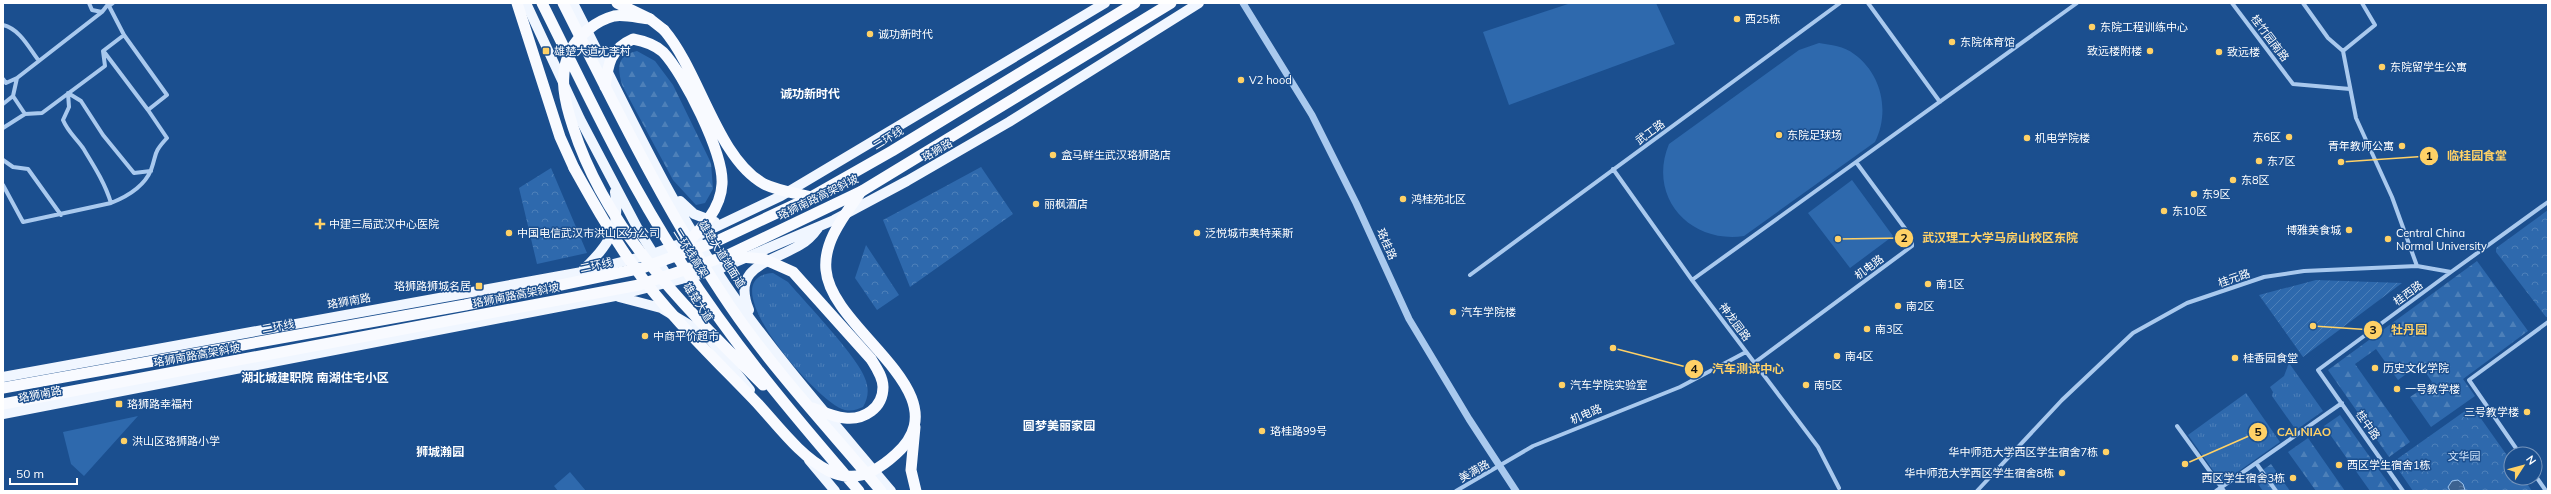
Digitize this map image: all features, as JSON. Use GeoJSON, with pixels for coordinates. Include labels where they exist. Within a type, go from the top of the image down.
{"type":"FeatureCollection","features":[{"type":"Feature","properties":{"kind":"highway"},"geometry":{"type":"LineString","coordinates":[[517,3],[560,137],[574,168],[603,220],[636,270],[680,322],[802,451],[830,472],[849,477],[869,472],[883,465],[898,452],[915,427]]}},
{"type":"Feature","properties":{"kind":"highway","name":"二环线高架"},"geometry":{"type":"LineString","coordinates":[[542,3],[615,148],[681,264],[716,314],[797,419],[859,491]]}},
{"type":"Feature","properties":{"kind":"highway"},"geometry":{"type":"LineString","coordinates":[[562,3],[631,139],[697,255],[731,307],[770,360],[881,491]]}},
{"type":"Feature","properties":{"kind":"highway"},"geometry":{"type":"LineString","coordinates":[[617,3],[650,18],[676,43],[712,116],[736,158],[745,169],[765,184],[777,189],[811,197]]}},
{"type":"Feature","properties":{"kind":"highway","name":"二环线"},"geometry":{"type":"LineString","coordinates":[[3,388],[465,305],[642,268],[664,261],[717,241],[811,197],[988,93],[1136,3]]}},
{"type":"Feature","properties":{"kind":"highway","name":"珞狮南路高架斜坡"},"geometry":{"type":"LineString","coordinates":[[3,404],[639,285],[726,256],[862,191],[998,110],[1171,3]]}},
{"type":"Feature","properties":{"kind":"highway"},"geometry":{"type":"LineString","coordinates":[[650,18],[615,16],[590,28],[573,46],[566,61],[564,88],[569,114],[580,146],[604,198],[640,253],[679,300],[797,419]]}},
{"type":"Feature","properties":{"kind":"highway"},"geometry":{"type":"LineString","coordinates":[[603,82],[608,61],[615,50],[633,39],[649,42],[662,52],[678,72],[716,149],[722,184],[715,210],[698,232],[664,261]]}},
{"type":"Feature","properties":{"kind":"highway"},"geometry":{"type":"LineString","coordinates":[[862,191],[839,224],[830,242],[826,256],[826,270],[829,286],[845,313],[897,371],[911,394],[916,418],[911,470],[916,491]]}},
{"type":"Feature","properties":{"kind":"highway"},"geometry":{"type":"LineString","coordinates":[[726,256],[764,259],[793,272],[871,359],[879,373],[883,387],[880,400],[874,409],[862,417],[845,418],[811,407]]}},
{"type":"Feature","properties":{"kind":"main road"},"geometry":{"type":"LineString","coordinates":[[526,3],[580,119],[614,184],[671,284]]}},
{"type":"Feature","properties":{"kind":"main road","name":"雄楚大道地面道"},"geometry":{"type":"LineString","coordinates":[[573,3],[668,188],[717,270],[764,338],[891,491]]}},
{"type":"Feature","properties":{"kind":"main road"},"geometry":{"type":"LineString","coordinates":[[697,237],[731,222],[822,174],[1105,3]]}},
{"type":"Feature","properties":{"kind":"main road","name":"珞狮路"},"geometry":{"type":"LineString","coordinates":[[671,284],[717,270],[821,226],[907,181],[1009,122],[1199,3]]}},
{"type":"Feature","properties":{"kind":"main road"},"geometry":{"type":"LineString","coordinates":[[582,272],[598,256],[609,241],[616,222],[617,204],[614,184]]}},
{"type":"Feature","properties":{"kind":"main road"},"geometry":{"type":"LineString","coordinates":[[668,188],[687,208],[702,219],[713,222],[731,222]]}},
{"type":"Feature","properties":{"kind":"main road"},"geometry":{"type":"LineString","coordinates":[[764,338],[743,295],[744,283],[758,266],[800,245],[821,226]]}},
{"type":"Feature","properties":{"kind":"main road","name":"珞狮南路"},"geometry":{"type":"LineString","coordinates":[[3,377],[582,272],[653,254],[697,237]]}},
{"type":"Feature","properties":{"kind":"main road","name":"珞狮南路"},"geometry":{"type":"LineString","coordinates":[[3,414],[671,284]]}},
{"type":"Feature","properties":{"kind":"main road","name":"雄楚大道"},"geometry":{"type":"LineString","coordinates":[[671,284],[704,334]]}},
{"type":"Feature","properties":{"kind":"main road"},"geometry":{"type":"LineString","coordinates":[[615,296],[661,308],[704,334],[835,491]]}},
{"type":"Feature","properties":{"kind":"street"},"geometry":{"type":"LineString","coordinates":[[89,3],[92,10],[102,12]]}},
{"type":"Feature","properties":{"kind":"street","name":"珞桂路"},"geometry":{"type":"LineString","coordinates":[[1243,3],[1312,115],[1356,203],[1409,319],[1469,419],[1516,491]]}},
{"type":"Feature","properties":{"kind":"street","name":"武工路"},"geometry":{"type":"LineString","coordinates":[[1470,275],[1840,3]]}},
{"type":"Feature","properties":{"kind":"street"},"geometry":{"type":"LineString","coordinates":[[1868,3],[1940,102]]}},
{"type":"Feature","properties":{"kind":"street"},"geometry":{"type":"LineString","coordinates":[[1692,280],[2077,3]]}},
{"type":"Feature","properties":{"kind":"street","name":"桂竹园南路"},"geometry":{"type":"LineString","coordinates":[[2232,3],[2293,84],[2350,88]]}},
{"type":"Feature","properties":{"kind":"street"},"geometry":{"type":"LineString","coordinates":[[2303,3],[2328,38],[2343,51],[2356,118],[2392,197],[2417,266]]}},
{"type":"Feature","properties":{"kind":"street"},"geometry":{"type":"LineString","coordinates":[[2343,51],[2375,25],[2362,3]]}},
{"type":"Feature","properties":{"kind":"street"},"geometry":{"type":"LineString","coordinates":[[3,79],[6,83],[17,78],[102,12],[110,4],[124,35],[167,95],[148,110]]}},
{"type":"Feature","properties":{"kind":"street"},"geometry":{"type":"LineString","coordinates":[[3,25],[11,27],[21,37],[39,61]]}},
{"type":"Feature","properties":{"kind":"street"},"geometry":{"type":"LineString","coordinates":[[103,51],[124,35]]}},
{"type":"Feature","properties":{"kind":"street"},"geometry":{"type":"LineString","coordinates":[[3,128],[25,114],[42,113],[106,66],[103,51]]}},
{"type":"Feature","properties":{"kind":"street"},"geometry":{"type":"LineString","coordinates":[[3,184],[23,222],[111,203],[131,195],[151,171],[155,150],[167,138],[148,110],[103,51]]}},
{"type":"Feature","properties":{"kind":"street"},"geometry":{"type":"LineString","coordinates":[[3,104],[13,96],[17,78]]}},
{"type":"Feature","properties":{"kind":"street"},"geometry":{"type":"LineString","coordinates":[[68,93],[82,101],[103,135],[134,173],[151,171]]}},
{"type":"Feature","properties":{"kind":"street"},"geometry":{"type":"LineString","coordinates":[[68,93],[69,107],[63,120],[68,132],[82,147],[105,182],[111,203]]}},
{"type":"Feature","properties":{"kind":"street"},"geometry":{"type":"LineString","coordinates":[[13,96],[25,114]]}},
{"type":"Feature","properties":{"kind":"street"},"geometry":{"type":"LineString","coordinates":[[3,160],[13,168],[28,169],[61,215]]}},
{"type":"Feature","properties":{"kind":"street","name":"机电路"},"geometry":{"type":"LineString","coordinates":[[1754,363],[1912,246],[1912,238],[1856,162]]}},
{"type":"Feature","properties":{"kind":"street","name":"神龙园路"},"geometry":{"type":"LineString","coordinates":[[1613,169],[1692,280],[1818,447],[1839,488]]}},
{"type":"Feature","properties":{"kind":"street"},"geometry":{"type":"LineString","coordinates":[[2451,272],[2548,202]]}},
{"type":"Feature","properties":{"kind":"street","name":"桂元路"},"geometry":{"type":"LineString","coordinates":[[1977,491],[2062,400],[2133,334],[2187,303],[2264,277],[2304,271],[2417,266],[2451,272]]}},
{"type":"Feature","properties":{"kind":"street","name":"桂西路"},"geometry":{"type":"LineString","coordinates":[[2318,370],[2451,272]]}},
{"type":"Feature","properties":{"kind":"street"},"geometry":{"type":"LineString","coordinates":[[2514,446],[2469,380],[2548,322]]}},
{"type":"Feature","properties":{"kind":"street","name":"机电路"},"geometry":{"type":"LineString","coordinates":[[1500,467],[1533,446],[1680,387],[1746,352]]}},
{"type":"Feature","properties":{"kind":"street","name":"桂中路"},"geometry":{"type":"LineString","coordinates":[[2318,370],[2404,491]]}},
{"type":"Feature","properties":{"kind":"street"},"geometry":{"type":"LineString","coordinates":[[2216,491],[2222,489],[2256,463],[2342,403]]}},
{"type":"Feature","properties":{"kind":"street"},"geometry":{"type":"LineString","coordinates":[[2178,426],[2222,489]]}},
{"type":"Feature","properties":{"kind":"street"},"geometry":{"type":"LineString","coordinates":[[2256,463],[2276,491]]}},
{"type":"Feature","properties":{"kind":"street","name":"美满路"},"geometry":{"type":"LineString","coordinates":[[1456,491],[1500,467]]}},
{"type":"Feature","properties":{"kind":"green space"},"geometry":{"type":"Polygon","coordinates":[[[1571,3],[1656,3],[1675,44],[1509,105],[1483,32],[1571,3]]]}},
{"type":"Feature","properties":{"kind":"green space","name":"东院足球场"},"geometry":{"type":"Polygon","coordinates":[[[1819,43],[1837,46],[1850,51],[1864,62],[1871,72],[1881,94],[1882,106],[1880,130],[1875,142],[1744,236],[1724,237],[1706,232],[1691,224],[1678,213],[1669,199],[1664,182],[1664,163],[1669,144],[1799,50],[1819,43]]]}},
{"type":"Feature","properties":{"kind":"green space"},"geometry":{"type":"Polygon","coordinates":[[[637,51],[655,61],[673,85],[711,163],[713,189],[705,203],[696,205],[673,180],[622,85],[619,73],[620,63],[626,55],[637,51]]]}},
{"type":"Feature","properties":{"kind":"green space"},"geometry":{"type":"Polygon","coordinates":[[[981,167],[1013,214],[910,287],[883,220],[981,167]]]}},
{"type":"Feature","properties":{"kind":"green space"},"geometry":{"type":"Polygon","coordinates":[[[551,168],[587,253],[537,264],[519,188],[551,168]]]}},
{"type":"Feature","properties":{"kind":"green space"},"geometry":{"type":"Polygon","coordinates":[[[1852,180],[1893,236],[1850,268],[1808,213],[1852,180]]]}},
{"type":"Feature","properties":{"kind":"green space"},"geometry":{"type":"Polygon","coordinates":[[[2548,210],[2548,317],[2546,317],[2496,252],[2496,248],[2548,210]]]}},
{"type":"Feature","properties":{"kind":"green space"},"geometry":{"type":"Polygon","coordinates":[[[866,245],[899,295],[877,310],[855,278],[866,245]]]}},
{"type":"Feature","properties":{"kind":"green space"},"geometry":{"type":"Polygon","coordinates":[[[2477,261],[2528,331],[2463,379],[2475,396],[2431,427],[2410,397],[2432,382],[2420,364],[2398,380],[2376,349],[2355,364],[2410,442],[2389,457],[2328,370],[2477,261]]]}},
{"type":"Feature","properties":{"kind":"green space"},"geometry":{"type":"Polygon","coordinates":[[[773,273],[788,282],[832,331],[854,359],[862,372],[867,385],[868,394],[863,407],[853,410],[845,410],[829,401],[811,385],[791,363],[773,339],[759,315],[752,295],[756,280],[773,273]]]}},
{"type":"Feature","properties":{"kind":"green space"},"geometry":{"type":"Polygon","coordinates":[[[2316,280],[2402,283],[2303,357],[2259,295],[2316,280]]]}},
{"type":"Feature","properties":{"kind":"green space"},"geometry":{"type":"Polygon","coordinates":[[[2289,363],[2323,411],[2296,430],[2272,396],[2273,392],[2270,387],[2284,376],[2289,363]]]}},
{"type":"Feature","properties":{"kind":"green space"},"geometry":{"type":"Polygon","coordinates":[[[2246,393],[2280,442],[2222,483],[2188,435],[2246,393]]]}},
{"type":"Feature","properties":{"kind":"green space","name":"文华园"},"geometry":{"type":"Polygon","coordinates":[[[2472,406],[2503,450],[2503,486],[2529,486],[2532,491],[2413,491],[2393,462],[2472,406]]]}},
{"type":"Feature","properties":{"kind":"green space"},"geometry":{"type":"Polygon","coordinates":[[[2340,415],[2394,491],[2370,491],[2324,426],[2340,415]]]}},
{"type":"Feature","properties":{"kind":"green space"},"geometry":{"type":"Polygon","coordinates":[[[138,416],[84,476],[71,464],[63,432],[138,416]]]}},
{"type":"Feature","properties":{"kind":"green space"},"geometry":{"type":"Polygon","coordinates":[[[2308,438],[2345,491],[2316,491],[2288,452],[2308,438]]]}},
{"type":"Feature","properties":{"kind":"green space"},"geometry":{"type":"Polygon","coordinates":[[[2271,464],[2290,491],[2263,491],[2253,477],[2271,464]]]}},
{"type":"Feature","properties":{"kind":"green space"},"geometry":{"type":"Polygon","coordinates":[[[570,472],[586,491],[558,491],[554,486],[570,472]]]}},
{"type":"Feature","properties":{"kind":"water"},"geometry":{"type":"Polygon","coordinates":[[[2458,480],[2463,484],[2465,490],[2450,491],[2448,487],[2452,481],[2458,480]]]}},
{"type":"Feature","properties":{"kind":"place","name":"西25栋"},"geometry":{"type":"Point","coordinates":[1737,19]}},
{"type":"Feature","properties":{"kind":"place","name":"东院工程训练中心"},"geometry":{"type":"Point","coordinates":[2092,27]}},
{"type":"Feature","properties":{"kind":"place","name":"诚功新时代"},"geometry":{"type":"Point","coordinates":[870,34]}},
{"type":"Feature","properties":{"kind":"place","name":"东院体育馆"},"geometry":{"type":"Point","coordinates":[1952,42]}},
{"type":"Feature","properties":{"kind":"place","name":"雄楚大道尤李村"},"geometry":{"type":"Point","coordinates":[546,51]}},
{"type":"Feature","properties":{"kind":"place","name":"致远楼附楼"},"geometry":{"type":"Point","coordinates":[2150,51]}},
{"type":"Feature","properties":{"kind":"place","name":"致远楼"},"geometry":{"type":"Point","coordinates":[2219,52]}},
{"type":"Feature","properties":{"kind":"place","name":"东院留学生公寓"},"geometry":{"type":"Point","coordinates":[2382,67]}},
{"type":"Feature","properties":{"kind":"place","name":"V2 hood"},"geometry":{"type":"Point","coordinates":[1241,80]}},
{"type":"Feature","properties":{"kind":"place","name":"东院足球场"},"geometry":{"type":"Point","coordinates":[1779,135]}},
{"type":"Feature","properties":{"kind":"place","name":"东6区"},"geometry":{"type":"Point","coordinates":[2289,137]}},
{"type":"Feature","properties":{"kind":"place","name":"机电学院楼"},"geometry":{"type":"Point","coordinates":[2027,138]}},
{"type":"Feature","properties":{"kind":"place","name":"青年教师公寓"},"geometry":{"type":"Point","coordinates":[2402,146]}},
{"type":"Feature","properties":{"kind":"place","name":"盒马鲜生武汉珞狮路店"},"geometry":{"type":"Point","coordinates":[1053,155]}},
{"type":"Feature","properties":{"kind":"place","name":"东7区"},"geometry":{"type":"Point","coordinates":[2259,161]}},
{"type":"Feature","properties":{"kind":"place","name":"临桂园食堂"},"geometry":{"type":"Point","coordinates":[2341,162]}},
{"type":"Feature","properties":{"kind":"place","name":"东8区"},"geometry":{"type":"Point","coordinates":[2233,180]}},
{"type":"Feature","properties":{"kind":"place","name":"东9区"},"geometry":{"type":"Point","coordinates":[2194,194]}},
{"type":"Feature","properties":{"kind":"place","name":"鸿桂苑北区"},"geometry":{"type":"Point","coordinates":[1403,199]}},
{"type":"Feature","properties":{"kind":"place","name":"丽枫酒店"},"geometry":{"type":"Point","coordinates":[1036,204]}},
{"type":"Feature","properties":{"kind":"place","name":"东10区"},"geometry":{"type":"Point","coordinates":[2164,211]}},
{"type":"Feature","properties":{"kind":"place","name":"中建三局武汉中心医院"},"geometry":{"type":"Point","coordinates":[320,224]}},
{"type":"Feature","properties":{"kind":"place","name":"博雅美食城"},"geometry":{"type":"Point","coordinates":[2349,230]}},
{"type":"Feature","properties":{"kind":"place","name":"中国电信武汉市洪山区分公司"},"geometry":{"type":"Point","coordinates":[509,233]}},
{"type":"Feature","properties":{"kind":"place","name":"泛悦城市奥特莱斯"},"geometry":{"type":"Point","coordinates":[1197,233]}},
{"type":"Feature","properties":{"kind":"place","name":"武汉理工大学马房山校区东院"},"geometry":{"type":"Point","coordinates":[1838,239]}},
{"type":"Feature","properties":{"kind":"place","name":"Central China Normal University"},"geometry":{"type":"Point","coordinates":[2388,239]}},
{"type":"Feature","properties":{"kind":"place","name":"南1区"},"geometry":{"type":"Point","coordinates":[1928,284]}},
{"type":"Feature","properties":{"kind":"place","name":"珞狮路狮城名居"},"geometry":{"type":"Point","coordinates":[479,286]}},
{"type":"Feature","properties":{"kind":"place","name":"南2区"},"geometry":{"type":"Point","coordinates":[1898,306]}},
{"type":"Feature","properties":{"kind":"place","name":"汽车学院楼"},"geometry":{"type":"Point","coordinates":[1453,312]}},
{"type":"Feature","properties":{"kind":"place","name":"牡丹园"},"geometry":{"type":"Point","coordinates":[2313,326]}},
{"type":"Feature","properties":{"kind":"place","name":"南3区"},"geometry":{"type":"Point","coordinates":[1867,329]}},
{"type":"Feature","properties":{"kind":"place","name":"中商平价超市"},"geometry":{"type":"Point","coordinates":[645,336]}},
{"type":"Feature","properties":{"kind":"place","name":"汽车测试中心"},"geometry":{"type":"Point","coordinates":[1613,348]}},
{"type":"Feature","properties":{"kind":"place","name":"南4区"},"geometry":{"type":"Point","coordinates":[1837,356]}},
{"type":"Feature","properties":{"kind":"place","name":"桂香园食堂"},"geometry":{"type":"Point","coordinates":[2235,358]}},
{"type":"Feature","properties":{"kind":"place","name":"历史文化学院"},"geometry":{"type":"Point","coordinates":[2375,368]}},
{"type":"Feature","properties":{"kind":"place","name":"汽车学院实验室"},"geometry":{"type":"Point","coordinates":[1562,385]}},
{"type":"Feature","properties":{"kind":"place","name":"南5区"},"geometry":{"type":"Point","coordinates":[1806,385]}},
{"type":"Feature","properties":{"kind":"place","name":"一号教学楼"},"geometry":{"type":"Point","coordinates":[2397,389]}},
{"type":"Feature","properties":{"kind":"place","name":"珞狮路幸福村"},"geometry":{"type":"Point","coordinates":[119,404]}},
{"type":"Feature","properties":{"kind":"place","name":"三号教学楼"},"geometry":{"type":"Point","coordinates":[2527,412]}},
{"type":"Feature","properties":{"kind":"place","name":"珞桂路99号"},"geometry":{"type":"Point","coordinates":[1262,431]}},
{"type":"Feature","properties":{"kind":"place","name":"洪山区珞狮路小学"},"geometry":{"type":"Point","coordinates":[124,441]}},
{"type":"Feature","properties":{"kind":"place","name":"华中师范大学西区学生宿舍7栋"},"geometry":{"type":"Point","coordinates":[2106,452]}},
{"type":"Feature","properties":{"kind":"place","name":"CAI NIAO"},"geometry":{"type":"Point","coordinates":[2185,464]}},
{"type":"Feature","properties":{"kind":"place","name":"西区学生宿舍1栋"},"geometry":{"type":"Point","coordinates":[2339,465]}},
{"type":"Feature","properties":{"kind":"place","name":"华中师范大学西区学生宿舍8栋"},"geometry":{"type":"Point","coordinates":[2062,473]}},
{"type":"Feature","properties":{"kind":"place","name":"西区学生宿舍3栋"},"geometry":{"type":"Point","coordinates":[2293,478]}},
{"type":"Feature","properties":{"kind":"district","name":"诚功新时代"},"geometry":{"type":"Point","coordinates":[810,93]}},
{"type":"Feature","properties":{"kind":"district","name":"湖北城建职院 南湖住宅小区"},"geometry":{"type":"Point","coordinates":[315,377]}},
{"type":"Feature","properties":{"kind":"district","name":"圆梦美丽家园"},"geometry":{"type":"Point","coordinates":[1059,425]}},
{"type":"Feature","properties":{"kind":"district","name":"狮城瀚园"},"geometry":{"type":"Point","coordinates":[440,451]}}]}
